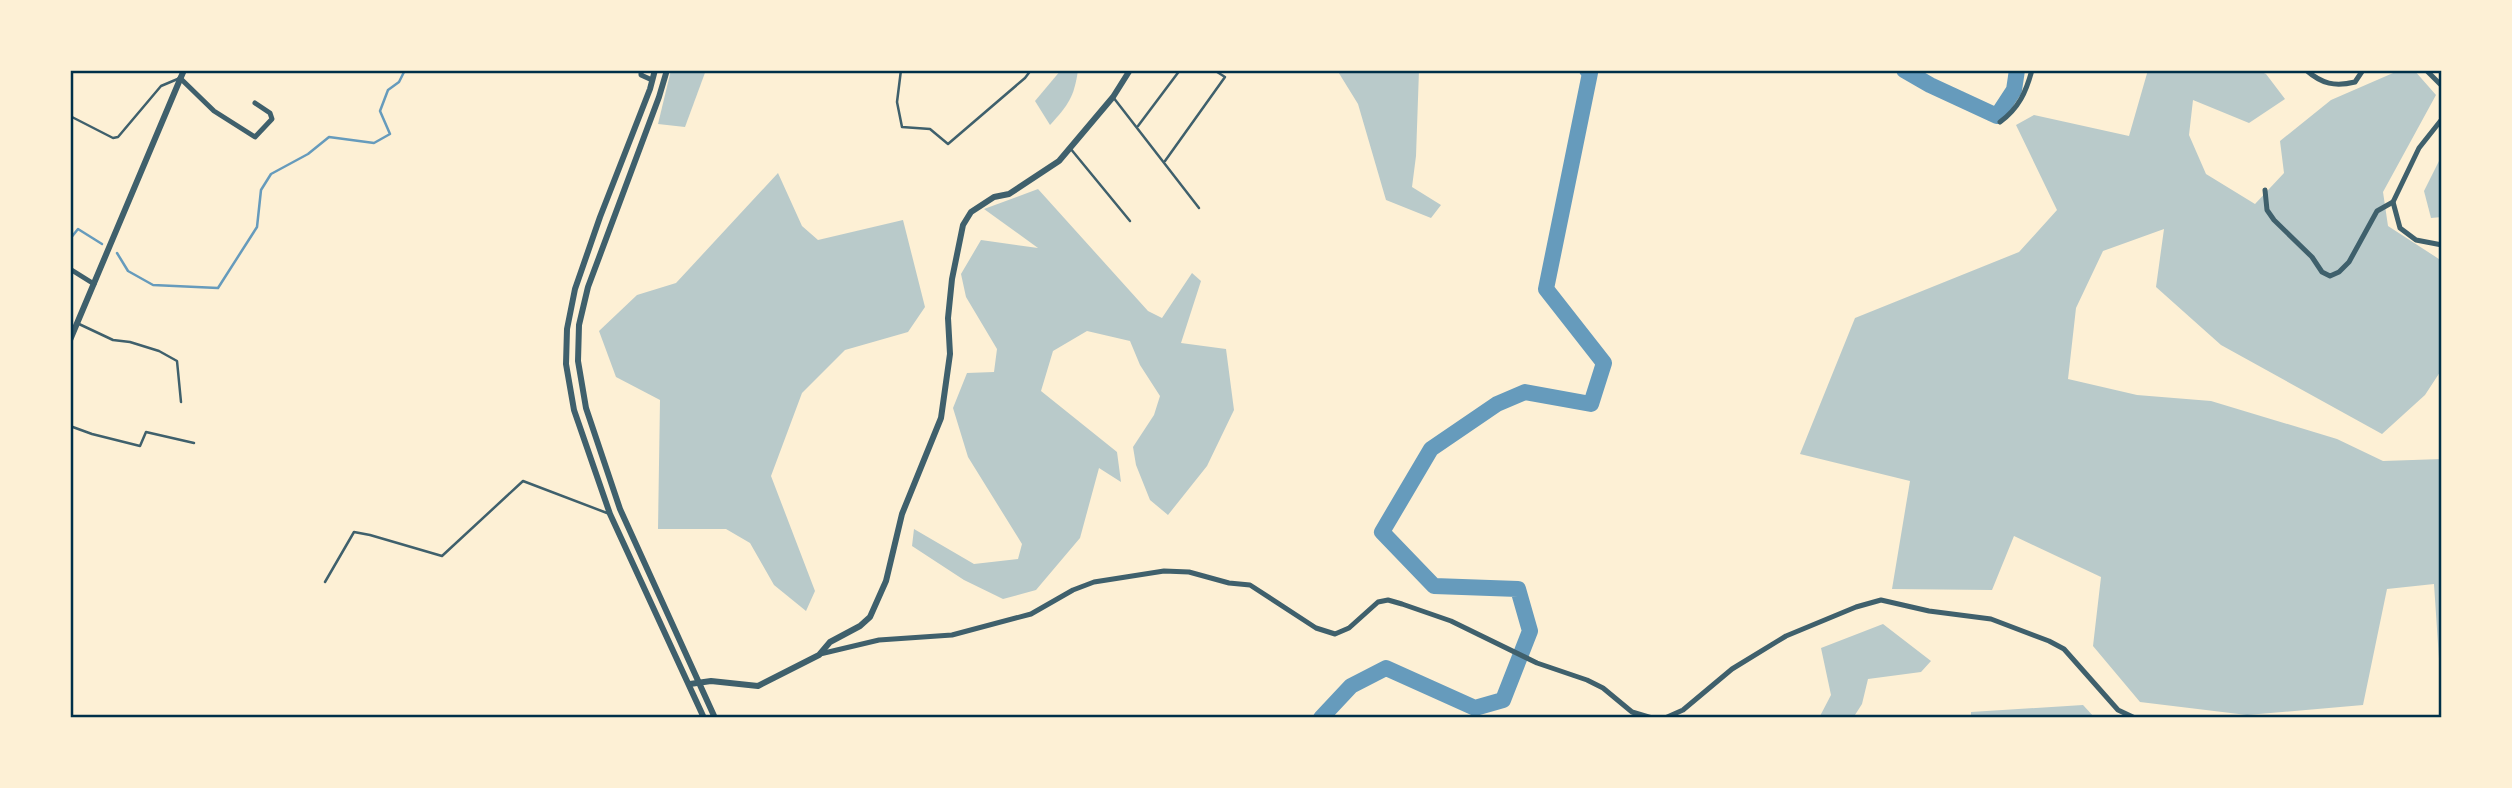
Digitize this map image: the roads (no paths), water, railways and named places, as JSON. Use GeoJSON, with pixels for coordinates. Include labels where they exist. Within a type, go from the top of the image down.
{"type":"FeatureCollection","features":[{"type":"Feature","properties":{"kind":"street"},"geometry":{"type":"LineString","coordinates":[[70,340],[184,70]]}},
{"type":"Feature","properties":{"kind":"street"},"geometry":{"type":"LineString","coordinates":[[641,70],[641,75],[652,80]]}},
{"type":"Feature","properties":{"kind":"street"},"geometry":{"type":"LineString","coordinates":[[655,70],[570,309],[566,364],[574,410],[610,514],[704,718]]}},
{"type":"Feature","properties":{"kind":"street"},"geometry":{"type":"LineString","coordinates":[[667,70],[588,287],[579,325],[578,361],[586,408],[620,509],[715,718]]}},
{"type":"Feature","properties":{"kind":"street"},"geometry":{"type":"LineString","coordinates":[[819,654],[830,642],[860,626],[875,609],[886,581],[902,514],[941,418],[950,354],[948,318],[952,279],[963,225],[971,212],[994,197],[1009,194],[1025,185],[1059,161],[1113,97],[1130,70]]}},
{"type":"Feature","properties":{"kind":"street"},"geometry":{"type":"LineString","coordinates":[[2000,122],[2012,113],[2026,92],[2032,70]]}},
{"type":"Feature","properties":{"kind":"street"},"geometry":{"type":"LineString","coordinates":[[2306,70],[2332,85],[2355,82],[2363,70]]}},
{"type":"Feature","properties":{"kind":"street"},"geometry":{"type":"LineString","coordinates":[[2426,70],[2442,86]]}},
{"type":"Feature","properties":{"kind":"street"},"geometry":{"type":"LineString","coordinates":[[180,78],[214,111],[255,137],[272,119],[270,113],[255,103]]}},
{"type":"Feature","properties":{"kind":"street"},"geometry":{"type":"LineString","coordinates":[[2265,190],[2267,210],[2274,220],[2312,257],[2322,272],[2330,276],[2339,272],[2349,262],[2377,211],[2393,202],[2419,148],[2442,119]]}},
{"type":"Feature","properties":{"kind":"street"},"geometry":{"type":"LineString","coordinates":[[613,184],[624,188]]}},
{"type":"Feature","properties":{"kind":"street"},"geometry":{"type":"LineString","coordinates":[[2393,202],[2400,228],[2416,240],[2442,245]]}},
{"type":"Feature","properties":{"kind":"street"},"geometry":{"type":"LineString","coordinates":[[70,269],[93,284]]}},
{"type":"Feature","properties":{"kind":"street"},"geometry":{"type":"LineString","coordinates":[[574,410],[586,408]]}},
{"type":"Feature","properties":{"kind":"street"},"geometry":{"type":"LineString","coordinates":[[610,514],[620,509]]}},
{"type":"Feature","properties":{"kind":"street"},"geometry":{"type":"LineString","coordinates":[[690,684],[711,681],[758,686],[819,654],[842,647],[879,640],[952,635],[1031,614],[1073,590],[1094,582],[1164,571],[1189,572],[1229,583],[1250,585],[1316,628],[1335,634],[1349,628],[1378,602],[1388,600],[1451,621],[1537,663],[1603,688],[1632,712],[1653,718],[1665,718],[1683,710],[1732,669],[1786,636],[1856,607],[1881,600],[1991,619],[2049,641],[2064,649],[2118,710],[2135,718]]}},
{"type":"Feature","properties":{"kind":"lane"},"geometry":{"type":"LineString","coordinates":[[901,70],[897,102],[902,127],[930,129],[948,144],[1031,70]]}},
{"type":"Feature","properties":{"kind":"lane"},"geometry":{"type":"LineString","coordinates":[[1137,128],[1180,70]]}},
{"type":"Feature","properties":{"kind":"lane"},"geometry":{"type":"LineString","coordinates":[[1164,162],[1225,77],[1214,70]]}},
{"type":"Feature","properties":{"kind":"lane"},"geometry":{"type":"LineString","coordinates":[[70,116],[113,138],[118,137],[161,86],[180,78]]}},
{"type":"Feature","properties":{"kind":"lane"},"geometry":{"type":"LineString","coordinates":[[1113,97],[1199,208]]}},
{"type":"Feature","properties":{"kind":"lane"},"geometry":{"type":"LineString","coordinates":[[1070,148],[1130,221]]}},
{"type":"Feature","properties":{"kind":"lane"},"geometry":{"type":"LineString","coordinates":[[78,323],[113,340],[159,351],[177,361],[181,402]]}},
{"type":"Feature","properties":{"kind":"lane"},"geometry":{"type":"LineString","coordinates":[[70,426],[140,446],[146,432],[194,443]]}},
{"type":"Feature","properties":{"kind":"lane"},"geometry":{"type":"LineString","coordinates":[[325,582],[354,532],[442,556],[523,481],[610,514]]}},
{"type":"Feature","properties":{"kind":"waterway"},"geometry":{"type":"LineString","coordinates":[[117,253],[128,271],[153,285],[218,288],[257,227],[261,190],[271,174],[308,154],[329,137],[374,143],[390,134],[380,111],[388,90],[399,82],[405,70]]}},
{"type":"Feature","properties":{"kind":"waterway"},"geometry":{"type":"LineString","coordinates":[[1321,718],[1351,686],[1386,668],[1475,708],[1503,700],[1530,631],[1518,589],[1434,586],[1382,532],[1431,449],[1497,404],[1525,392],[1591,404],[1604,363],[1546,289],[1590,73],[1587,70]]}},
{"type":"Feature","properties":{"kind":"waterway"},"geometry":{"type":"LineString","coordinates":[[1904,70],[1997,116],[2014,90],[2017,70]]}},
{"type":"Feature","properties":{"kind":"waterway"},"geometry":{"type":"LineString","coordinates":[[70,239],[78,229],[102,244]]}}]}
